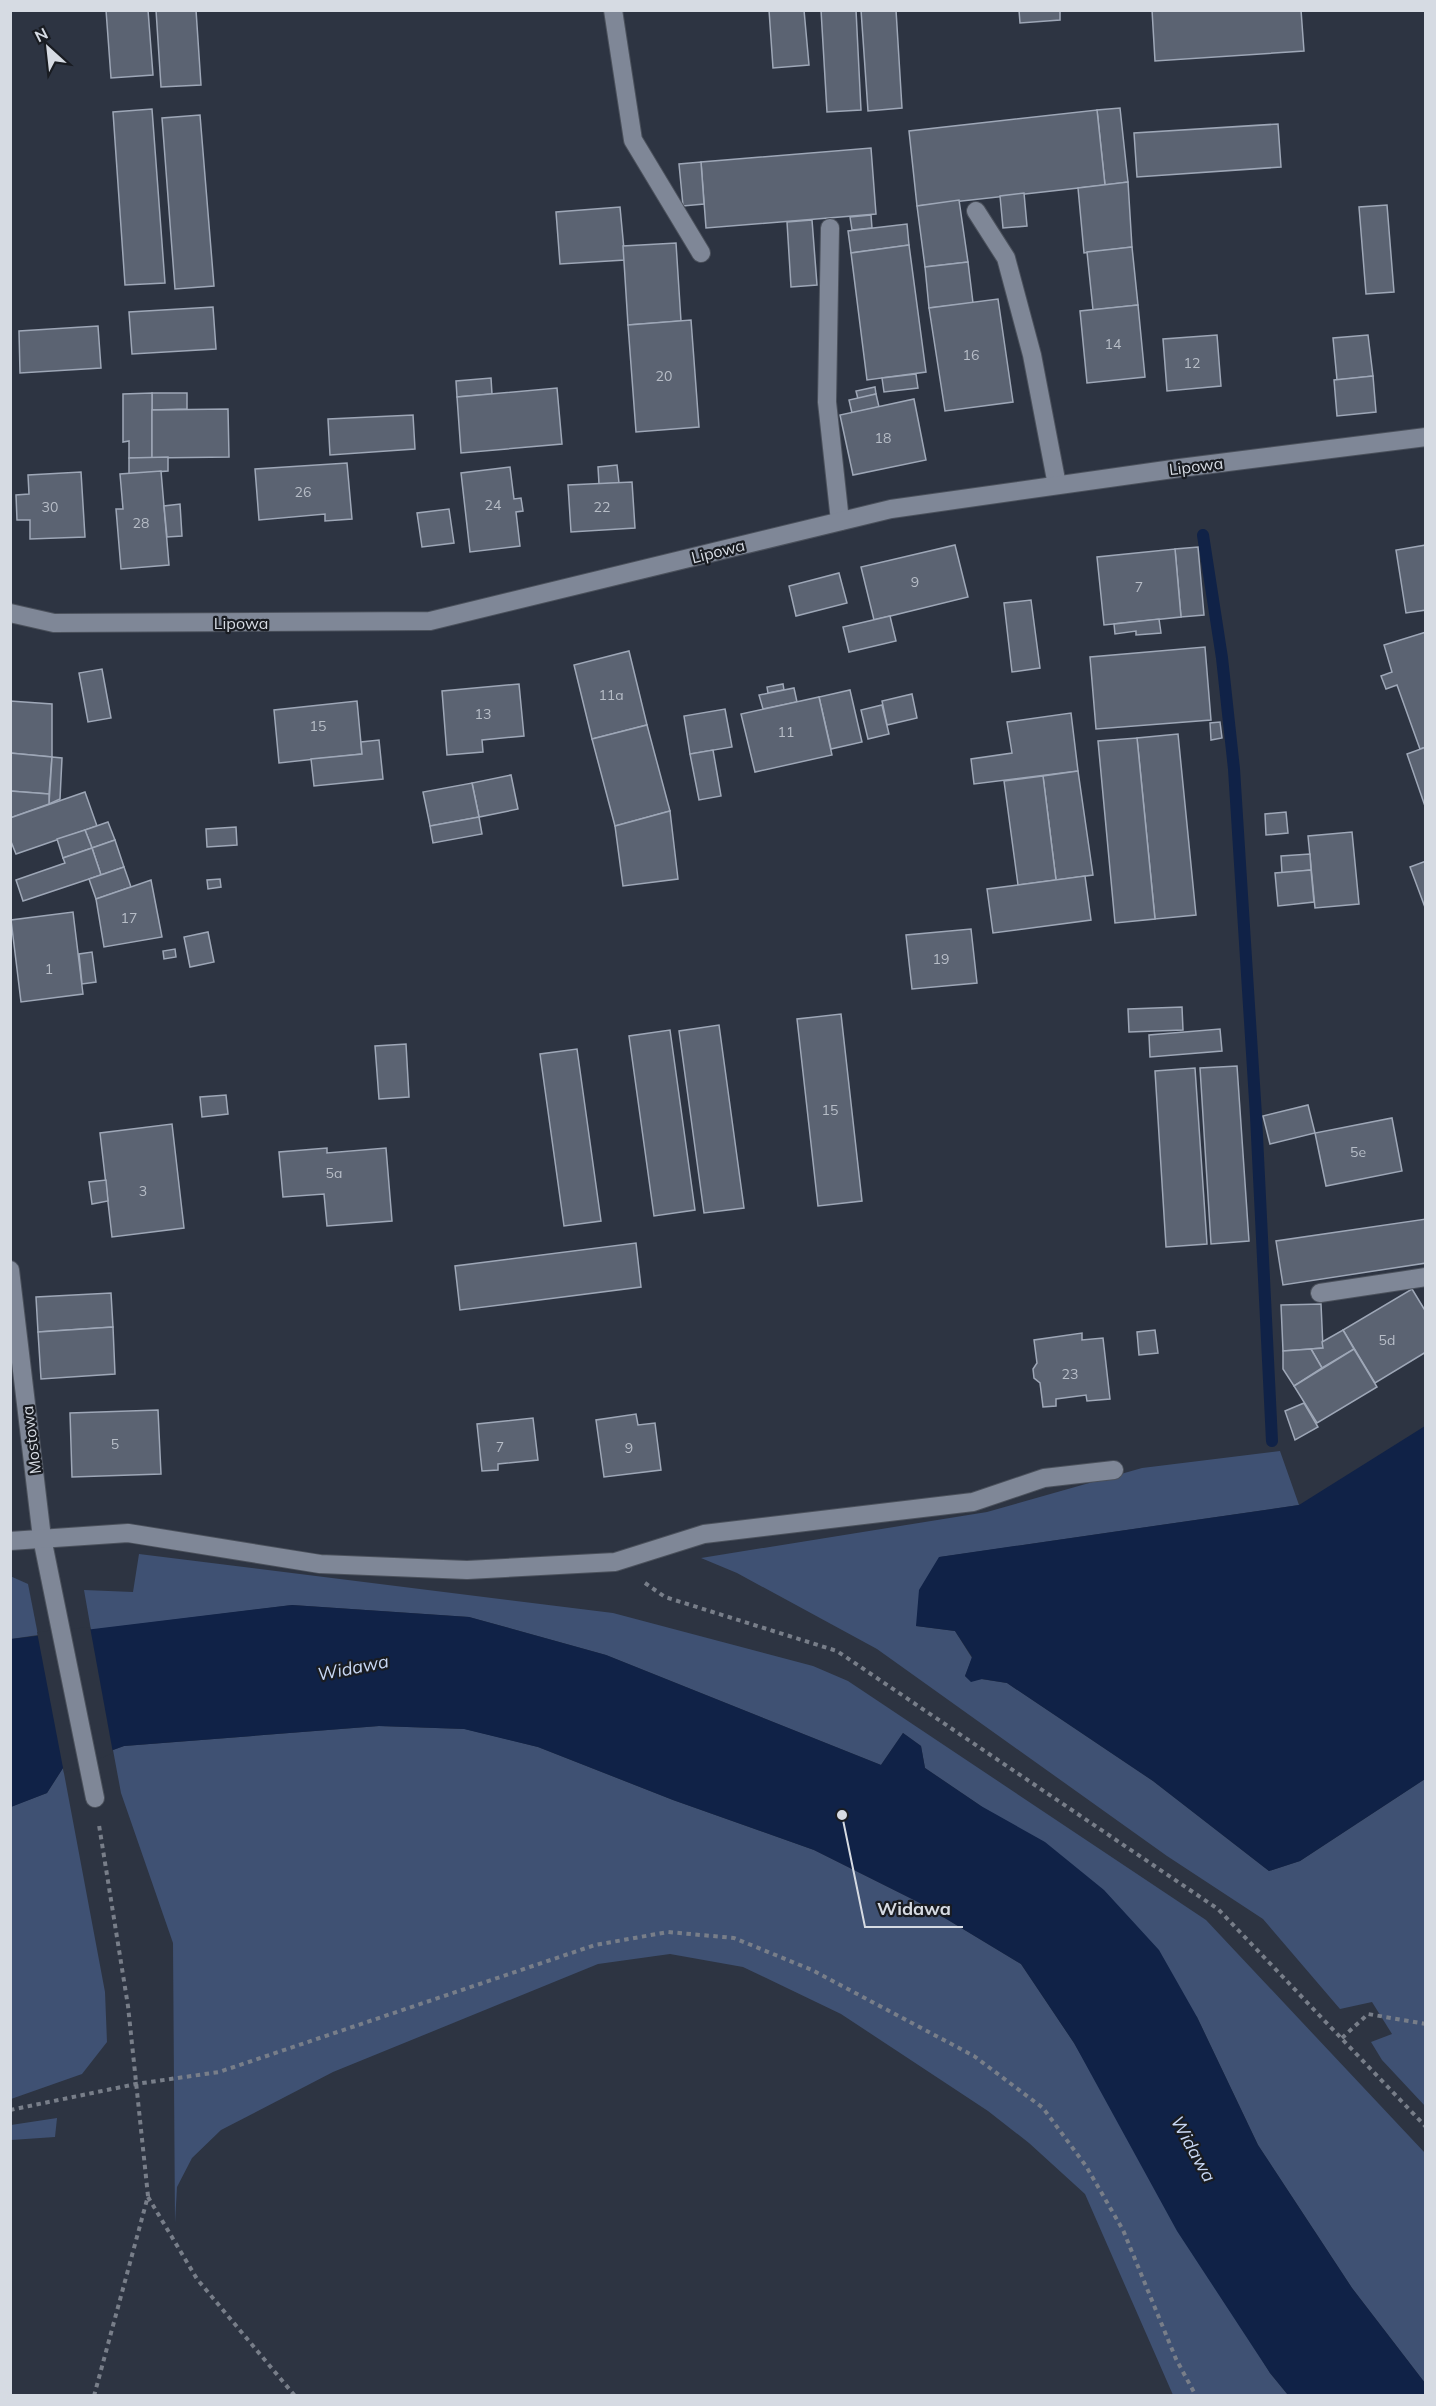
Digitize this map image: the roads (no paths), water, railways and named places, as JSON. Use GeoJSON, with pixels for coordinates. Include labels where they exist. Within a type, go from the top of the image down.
{"type":"FeatureCollection","features":[{"type":"Feature","properties":{"kind":"street"},"geometry":{"type":"LineString","coordinates":[[613,10],[633,140],[701,253]]}},
{"type":"Feature","properties":{"kind":"street"},"geometry":{"type":"LineString","coordinates":[[976,211],[1006,258],[1032,355],[1057,485]]}},
{"type":"Feature","properties":{"kind":"street"},"geometry":{"type":"LineString","coordinates":[[830,228],[827,402],[840,521]]}},
{"type":"Feature","properties":{"kind":"street","name":"Lipowa"},"geometry":{"type":"LineString","coordinates":[[10,613],[54,623],[430,621],[891,509],[1425,437]]}},
{"type":"Feature","properties":{"kind":"street","name":"Mostowa"},"geometry":{"type":"LineString","coordinates":[[10,1270],[42,1538],[95,1798]]}},
{"type":"Feature","properties":{"kind":"street"},"geometry":{"type":"LineString","coordinates":[[1320,1293],[1425,1277]]}},
{"type":"Feature","properties":{"kind":"street"},"geometry":{"type":"LineString","coordinates":[[10,1542],[128,1533],[320,1564],[467,1570],[615,1562],[704,1534],[973,1502],[1044,1478],[1114,1470]]}},
{"type":"Feature","properties":{"kind":"water"},"geometry":{"type":"Polygon","coordinates":[[[1425,1426],[1425,1779],[1300,1861],[1269,1871],[1153,1781],[1007,1683],[982,1679],[971,1682],[965,1676],[972,1657],[955,1631],[916,1626],[919,1590],[939,1557],[1299,1505],[1425,1426]]]}},
{"type":"Feature","properties":{"kind":"water"},"geometry":{"type":"Polygon","coordinates":[[[292,1605],[469,1617],[606,1655],[881,1765],[903,1733],[921,1746],[925,1768],[981,1806],[1045,1842],[1104,1890],[1159,1950],[1197,2017],[1258,2145],[1352,2288],[1425,2383],[1425,2395],[1288,2395],[1270,2373],[1177,2231],[1074,2043],[1021,1964],[920,1903],[814,1850],[673,1800],[538,1747],[464,1729],[379,1726],[124,1746],[63,1768],[47,1793],[11,1807],[11,1639],[292,1605]]]}},
{"type":"Feature","properties":{"kind":"waterway"},"geometry":{"type":"LineString","coordinates":[[1203,535],[1222,658],[1234,769],[1256,1116],[1272,1441]]}},
{"type":"Feature","properties":{"kind":"place","name":"Widawa"},"geometry":{"type":"Point","coordinates":[842,1815]}}]}
